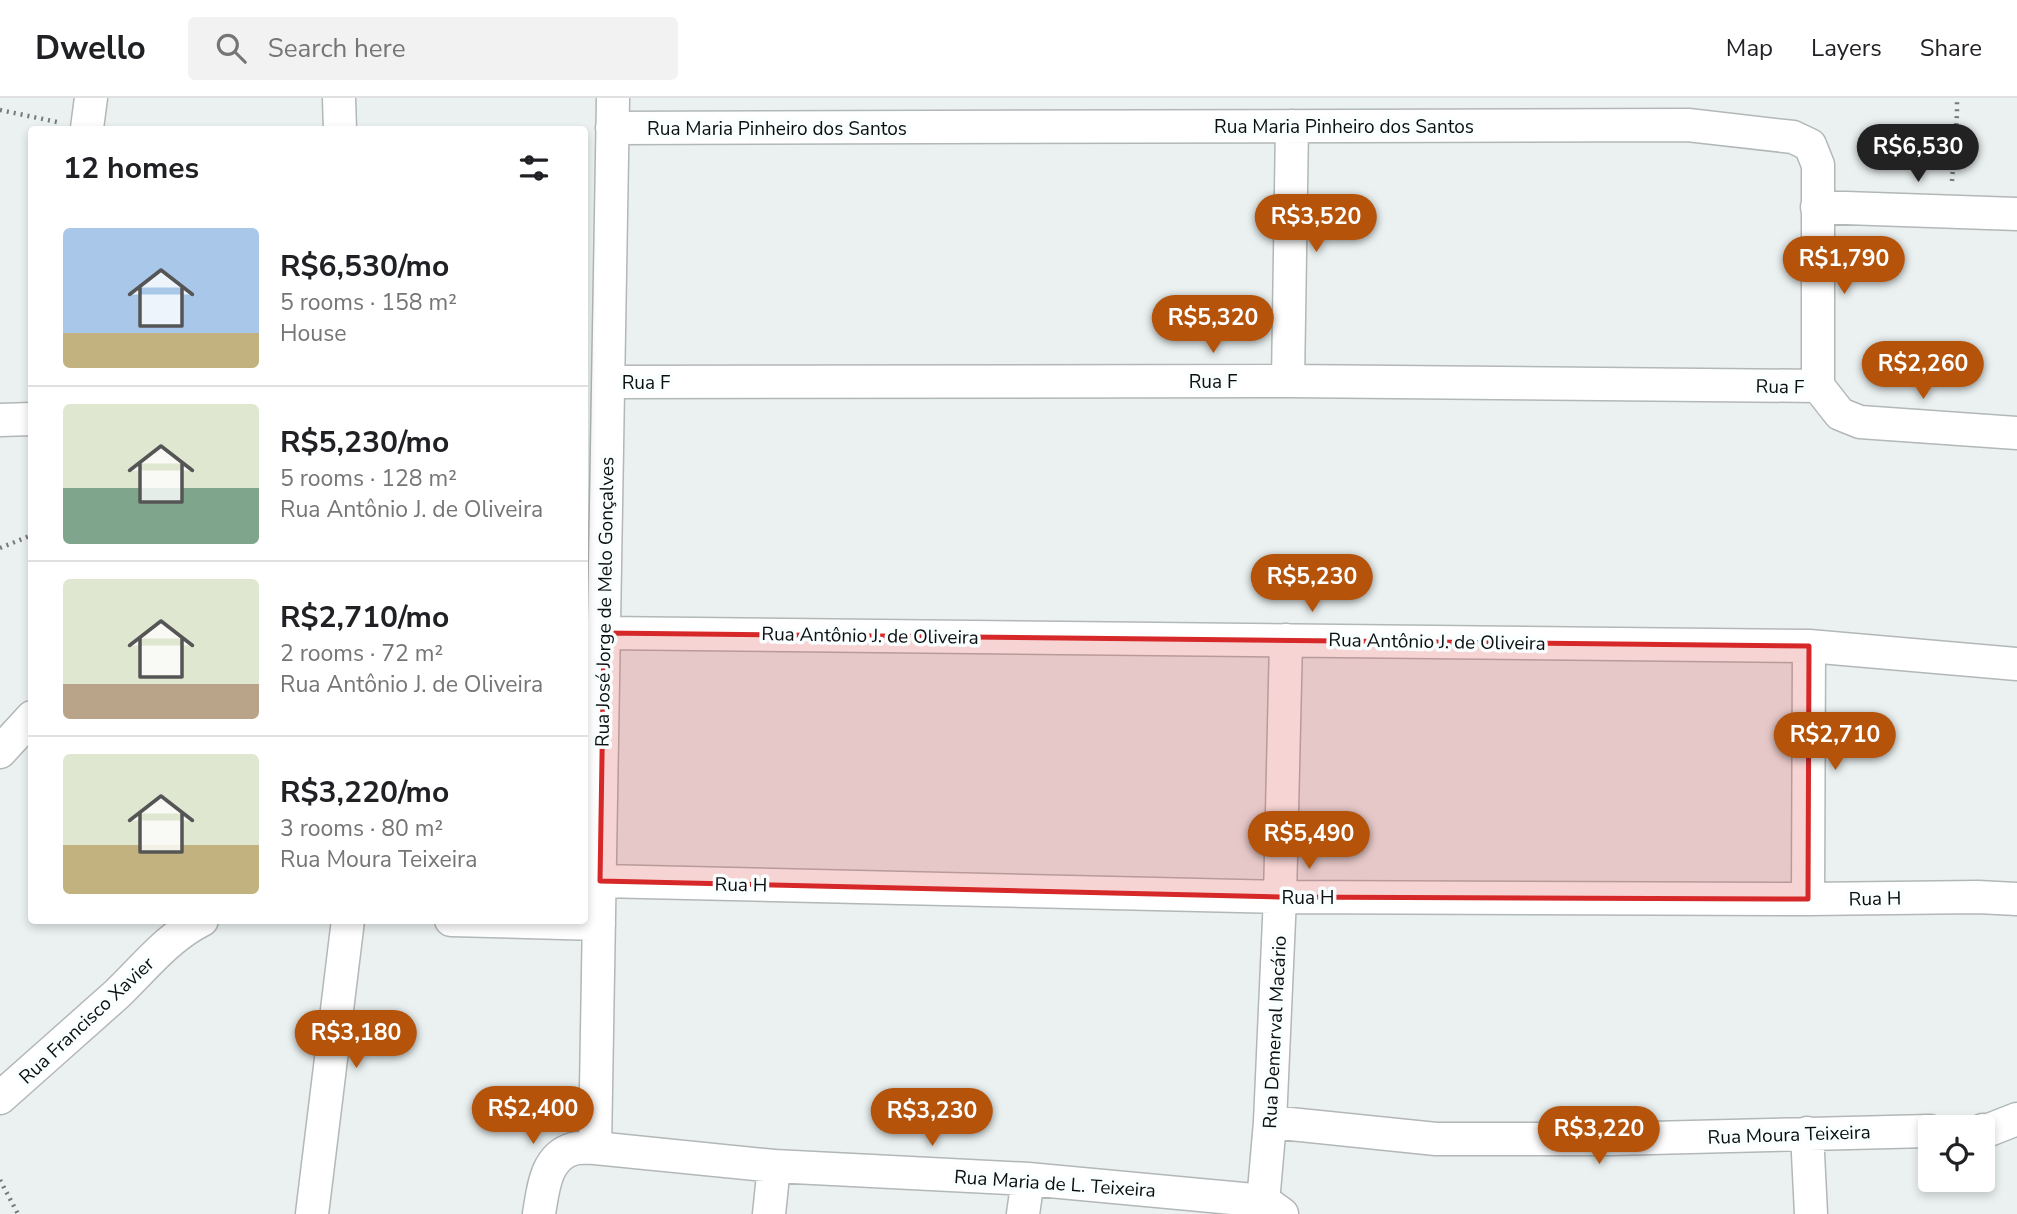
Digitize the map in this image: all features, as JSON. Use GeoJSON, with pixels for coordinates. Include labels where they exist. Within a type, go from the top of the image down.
{"type":"FeatureCollection","features":[{"type":"Feature","properties":{"kind":"street"},"geometry":{"type":"LineString","coordinates":[[340,98],[340,126]]}},
{"type":"Feature","properties":{"kind":"street","name":"Rua Maria Pinheiro dos Santos"},"geometry":{"type":"LineString","coordinates":[[612,113],[1292,126],[1688,125],[1793,137],[1811,145],[1818,164],[1818,386]]}},
{"type":"Feature","properties":{"kind":"street","name":"Rua José Jorge de Melo Gonçalves"},"geometry":{"type":"LineString","coordinates":[[595,1148],[600,881],[594,671],[604,633],[596,415],[608,382],[598,160],[612,113]]}},
{"type":"Feature","properties":{"kind":"street"},"geometry":{"type":"LineString","coordinates":[[1287,381],[1292,126]]}},
{"type":"Feature","properties":{"kind":"street"},"geometry":{"type":"LineString","coordinates":[[1817,207],[2017,214]]}},
{"type":"Feature","properties":{"kind":"street","name":"Rua F"},"geometry":{"type":"LineString","coordinates":[[608,382],[1287,381],[1818,386]]}},
{"type":"Feature","properties":{"kind":"street"},"geometry":{"type":"LineString","coordinates":[[1818,386],[1840,414],[1860,422],[2017,433]]}},
{"type":"Feature","properties":{"kind":"street"},"geometry":{"type":"LineString","coordinates":[[0,420],[28,419]]}},
{"type":"Feature","properties":{"kind":"street","name":"Rua Antônio J. de Oliveira"},"geometry":{"type":"LineString","coordinates":[[604,633],[1809,646],[2017,664]]}},
{"type":"Feature","properties":{"kind":"street","name":"Rua Demerval Macário"},"geometry":{"type":"LineString","coordinates":[[1269,1210],[1286,640]]}},
{"type":"Feature","properties":{"kind":"street"},"geometry":{"type":"LineString","coordinates":[[1808,899],[1809,646]]}},
{"type":"Feature","properties":{"kind":"street"},"geometry":{"type":"LineString","coordinates":[[0,752],[28,720]]}},
{"type":"Feature","properties":{"kind":"street","name":"Rua H"},"geometry":{"type":"LineString","coordinates":[[600,881],[1280,897],[2017,899]]}},
{"type":"Feature","properties":{"kind":"street"},"geometry":{"type":"LineString","coordinates":[[588,923],[599,923]]}},
{"type":"Feature","properties":{"kind":"street","name":"Rua Francisco Xavier"},"geometry":{"type":"LineString","coordinates":[[0,1098],[118,992],[171,940],[195,924]]}},
{"type":"Feature","properties":{"kind":"street"},"geometry":{"type":"LineString","coordinates":[[312,1214],[348,924]]}},
{"type":"Feature","properties":{"kind":"street"},"geometry":{"type":"LineString","coordinates":[[1995,1128],[2017,1119]]}},
{"type":"Feature","properties":{"kind":"street","name":"Rua Moura Teixeira"},"geometry":{"type":"LineString","coordinates":[[1270,1122],[1436,1139],[1611,1139],[1918,1131]]}},
{"type":"Feature","properties":{"kind":"street"},"geometry":{"type":"LineString","coordinates":[[1807,1133],[1811,1214]]}},
{"type":"Feature","properties":{"kind":"street","name":"Rua Maria de L. Teixeira"},"geometry":{"type":"LineString","coordinates":[[539,1214],[546,1177],[556,1157],[573,1149],[595,1148],[774,1166],[1028,1179],[1269,1210]]}},
{"type":"Feature","properties":{"kind":"street"},"geometry":{"type":"LineString","coordinates":[[769,1214],[774,1166]]}},
{"type":"Feature","properties":{"kind":"street"},"geometry":{"type":"LineString","coordinates":[[1023,1214],[1028,1179]]}},
{"type":"Feature","properties":{"kind":"path"},"geometry":{"type":"LineString","coordinates":[[1951,211],[1956,98]]}},
{"type":"Feature","properties":{"kind":"path"},"geometry":{"type":"LineString","coordinates":[[0,110],[89,113]]}},
{"type":"Feature","properties":{"kind":"path"},"geometry":{"type":"LineString","coordinates":[[0,548],[28,537]]}},
{"type":"Feature","properties":{"kind":"path"},"geometry":{"type":"LineString","coordinates":[[0,1180],[18,1214]]}},
{"type":"Feature","properties":{"kind":"highlighted area"},"geometry":{"type":"Polygon","coordinates":[[[604,633],[1809,646],[1808,899],[1280,897],[600,881],[604,633]]]}}]}
